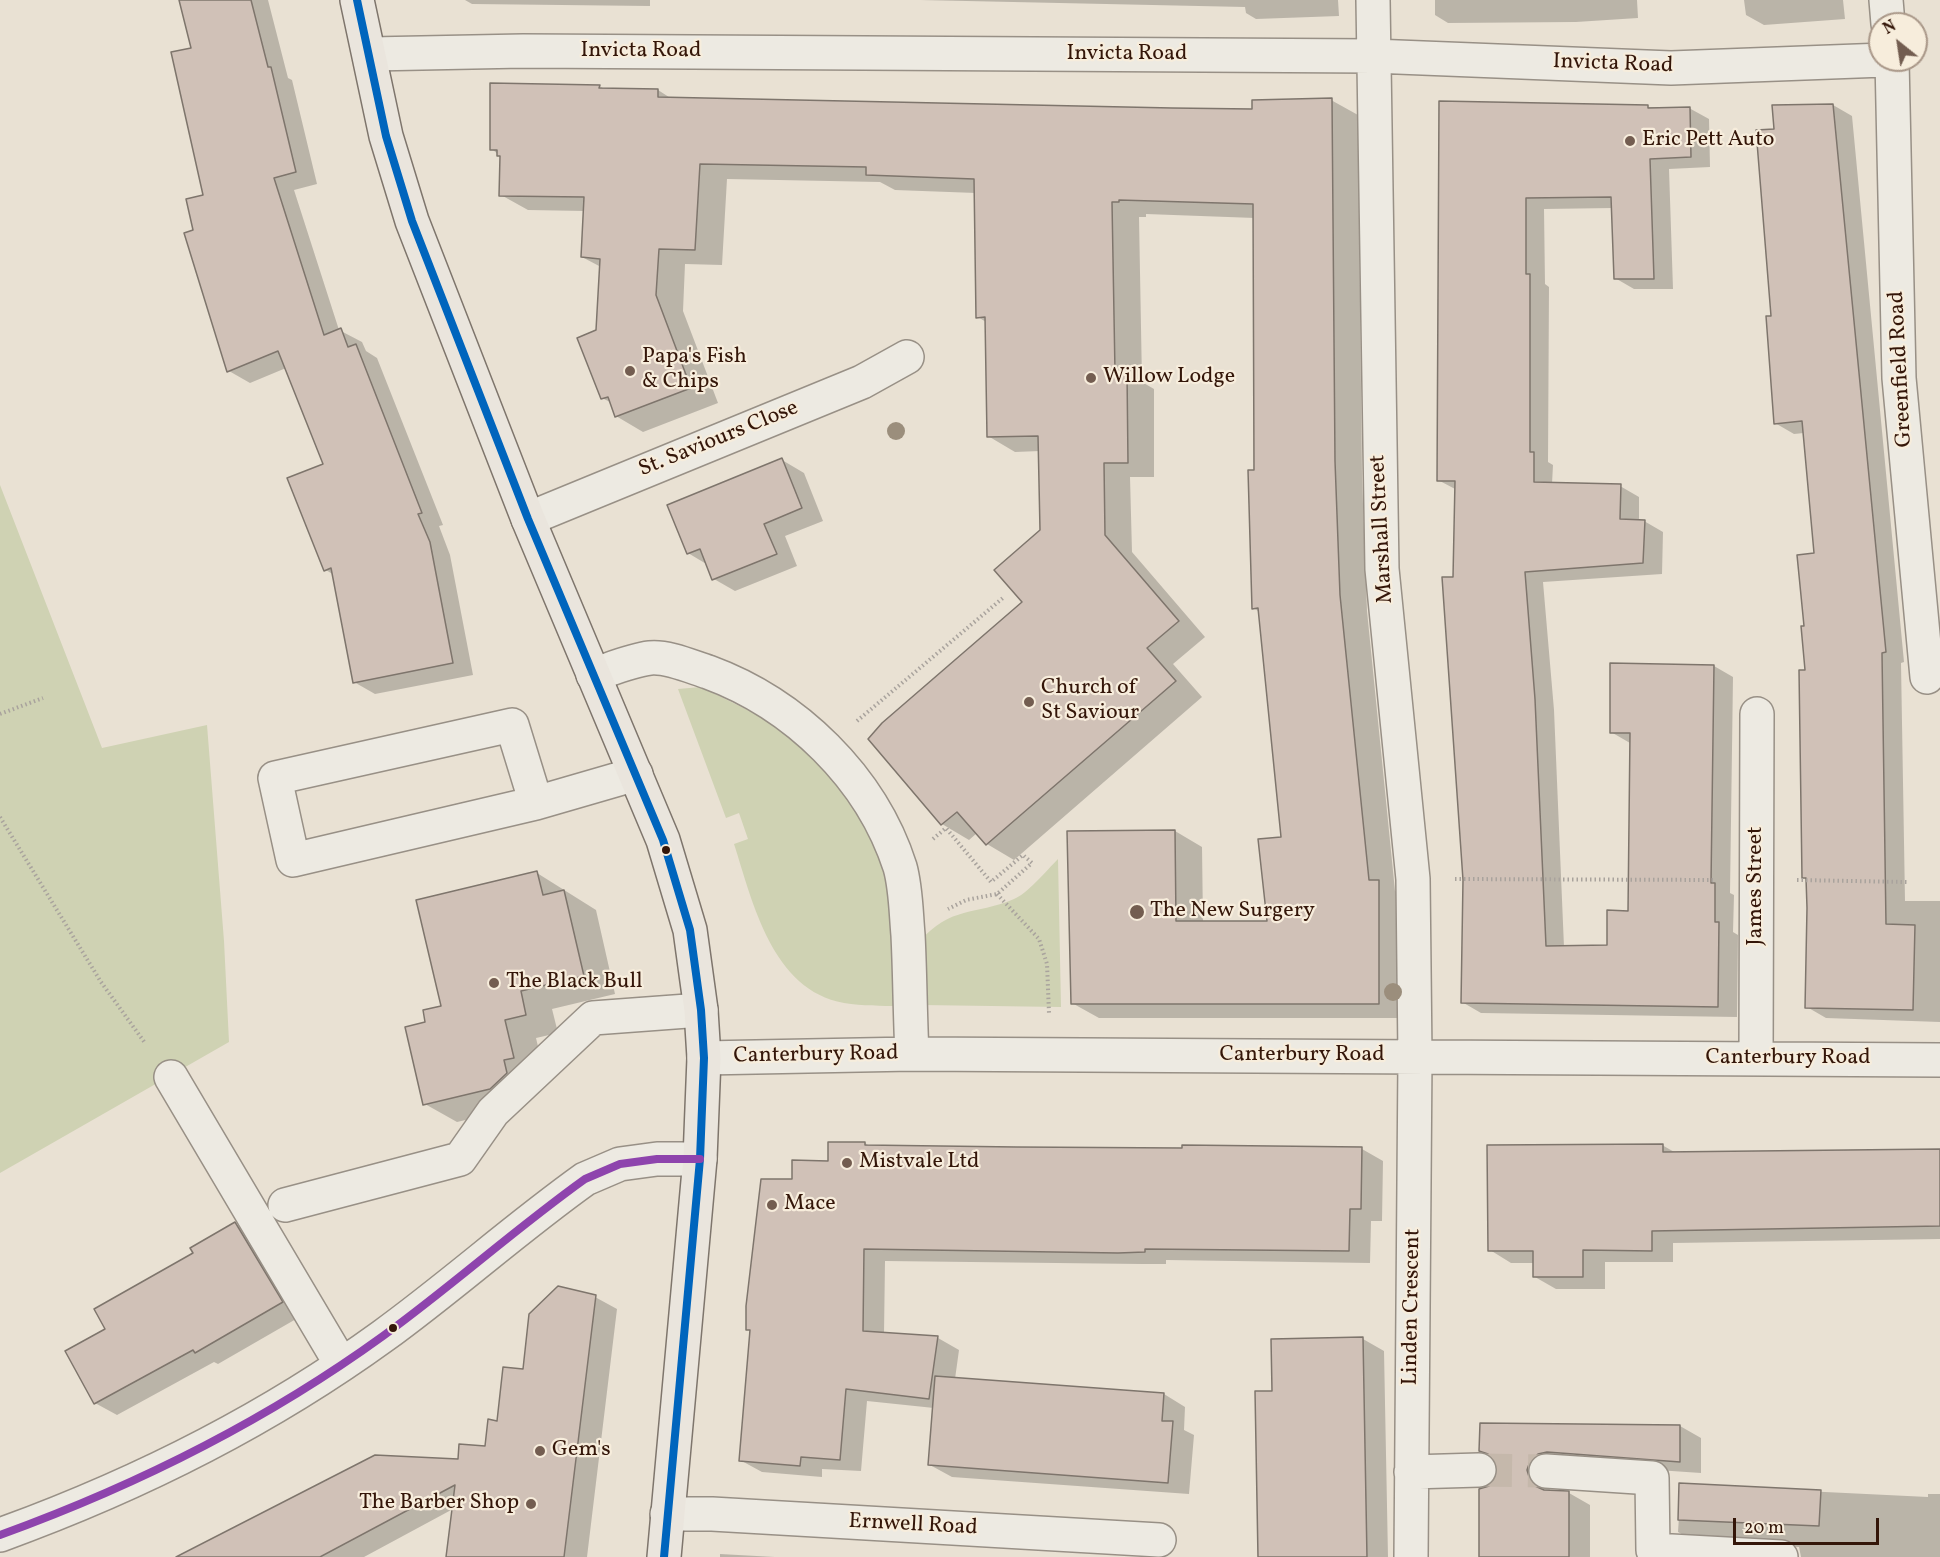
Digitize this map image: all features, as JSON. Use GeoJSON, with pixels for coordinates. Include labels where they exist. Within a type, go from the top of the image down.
{"type":"FeatureCollection","features":[{"type":"Feature","properties":{"kind":"highway","name":"Canterbury Road"},"geometry":{"type":"LineString","coordinates":[[357,0],[371,54],[386,136],[412,221],[528,519],[663,840],[682,897],[692,938],[704,1058]]}},
{"type":"Feature","properties":{"kind":"highway"},"geometry":{"type":"LineString","coordinates":[[664,1557],[700,1159],[704,1058]]}},
{"type":"Feature","properties":{"kind":"street","name":"Marshall Street"},"geometry":{"type":"LineString","coordinates":[[1373,0],[1382,569],[1413,879],[1415,1057]]}},
{"type":"Feature","properties":{"kind":"street","name":"Invicta Road"},"geometry":{"type":"LineString","coordinates":[[371,54],[535,51],[1373,56],[1671,68],[1868,61]]}},
{"type":"Feature","properties":{"kind":"street","name":"Greenfield Road"},"geometry":{"type":"LineString","coordinates":[[1892,72],[1899,378],[1928,678]]}},
{"type":"Feature","properties":{"kind":"street","name":"St. Saviours Close"},"geometry":{"type":"LineString","coordinates":[[528,519],[862,382],[907,357]]}},
{"type":"Feature","properties":{"kind":"street"},"geometry":{"type":"LineString","coordinates":[[593,675],[651,658],[693,667],[740,684],[806,728],[827,747],[875,813],[890,840],[899,865],[906,907],[912,1054]]}},
{"type":"Feature","properties":{"kind":"street","name":"James Street"},"geometry":{"type":"LineString","coordinates":[[1756,1059],[1757,714]]}},
{"type":"Feature","properties":{"kind":"street"},"geometry":{"type":"LineString","coordinates":[[536,803],[512,725],[275,778],[293,860],[536,803],[636,774]]}},
{"type":"Feature","properties":{"kind":"street"},"geometry":{"type":"LineString","coordinates":[[285,1205],[460,1159],[493,1112],[593,1018],[701,1010]]}},
{"type":"Feature","properties":{"kind":"street","name":"Canterbury Road"},"geometry":{"type":"LineString","coordinates":[[704,1058],[912,1054],[1940,1060]]}},
{"type":"Feature","properties":{"kind":"street","name":"Linden Crescent"},"geometry":{"type":"LineString","coordinates":[[1411,1557],[1415,1057]]}},
{"type":"Feature","properties":{"kind":"street"},"geometry":{"type":"LineString","coordinates":[[171,1077],[341,1364]]}},
{"type":"Feature","properties":{"kind":"street"},"geometry":{"type":"LineString","coordinates":[[0,1535],[139,1479],[248,1421],[341,1364],[383,1335],[585,1179],[620,1164],[700,1159]]}},
{"type":"Feature","properties":{"kind":"street"},"geometry":{"type":"LineString","coordinates":[[1411,1472],[1479,1470]]}},
{"type":"Feature","properties":{"kind":"street"},"geometry":{"type":"LineString","coordinates":[[1546,1471],[1652,1479],[1653,1550],[1781,1557]]}},
{"type":"Feature","properties":{"kind":"street","name":"Ernwell Road"},"geometry":{"type":"LineString","coordinates":[[667,1514],[712,1514],[1159,1540]]}},
{"type":"Feature","properties":{"kind":"path"},"geometry":{"type":"LineString","coordinates":[[827,747],[1004,597]]}},
{"type":"Feature","properties":{"kind":"path"},"geometry":{"type":"LineString","coordinates":[[0,714],[43,698]]}},
{"type":"Feature","properties":{"kind":"path"},"geometry":{"type":"LineString","coordinates":[[0,817],[101,982],[171,1077]]}},
{"type":"Feature","properties":{"kind":"path"},"geometry":{"type":"LineString","coordinates":[[899,865],[946,828],[991,882],[1023,855],[1032,863],[997,894],[1039,939],[1047,964],[1050,1021]]}},
{"type":"Feature","properties":{"kind":"path"},"geometry":{"type":"LineString","coordinates":[[1413,879],[1907,882]]}},
{"type":"Feature","properties":{"kind":"green space"},"geometry":{"type":"Polygon","coordinates":[[[0,485],[102,748],[207,725],[224,941],[229,1042],[0,1173],[0,485]]]}},
{"type":"Feature","properties":{"kind":"green space"},"geometry":{"type":"Polygon","coordinates":[[[701,687],[784,728],[815,753],[855,804],[886,866],[900,1006],[851,1004],[819,995],[799,981],[783,963],[769,941],[758,917],[734,844],[748,839],[739,813],[726,818],[678,689],[701,687]]]}},
{"type":"Feature","properties":{"kind":"green space"},"geometry":{"type":"Polygon","coordinates":[[[1058,859],[1061,1007],[922,1005],[919,942],[931,930],[953,917],[1014,899],[1031,887],[1058,859]]]}},
{"type":"Feature","properties":{"kind":"building"},"geometry":{"type":"Polygon","coordinates":[[[179,0],[251,0],[268,67],[271,67],[296,172],[274,178],[324,335],[341,328],[348,347],[356,344],[422,513],[418,514],[430,542],[453,663],[353,683],[331,568],[324,571],[287,478],[323,464],[278,351],[227,372],[184,233],[193,230],[186,199],[203,195],[171,52],[191,48],[179,0]]]}},
{"type":"Feature","properties":{"kind":"building"},"geometry":{"type":"Polygon","coordinates":[[[490,83],[600,85],[599,88],[658,89],[658,97],[1172,108],[1252,109],[1252,100],[1332,98],[1335,461],[1340,595],[1369,880],[1379,880],[1379,1004],[1071,1004],[1067,831],[1175,830],[1176,921],[1267,921],[1258,839],[1281,837],[1258,608],[1252,609],[1248,470],[1254,470],[1253,204],[1119,200],[1119,202],[1112,202],[1115,372],[1127,372],[1128,463],[1104,463],[1105,535],[1179,621],[1147,648],[1176,681],[986,845],[957,812],[941,825],[868,739],[882,723],[1022,602],[994,570],[1040,530],[1038,436],[987,437],[985,317],[976,318],[974,179],[866,175],[866,167],[700,164],[695,250],[659,249],[656,295],[691,388],[615,417],[608,397],[601,399],[577,338],[596,330],[600,259],[581,257],[584,197],[499,196],[500,156],[497,156],[497,150],[490,150],[490,83]]]}},
{"type":"Feature","properties":{"kind":"building"},"geometry":{"type":"Polygon","coordinates":[[[1439,101],[1648,105],[1648,108],[1690,107],[1691,157],[1650,159],[1654,279],[1614,279],[1611,197],[1526,198],[1526,274],[1530,274],[1530,452],[1534,452],[1534,482],[1621,484],[1620,519],[1645,520],[1643,563],[1525,572],[1535,699],[1546,946],[1607,945],[1607,910],[1628,911],[1630,733],[1610,733],[1610,663],[1714,665],[1711,883],[1715,883],[1715,922],[1719,922],[1718,1007],[1461,1003],[1463,880],[1442,577],[1453,577],[1455,481],[1437,481],[1439,101]]]}},
{"type":"Feature","properties":{"kind":"building"},"geometry":{"type":"Polygon","coordinates":[[[1833,104],[1886,652],[1882,653],[1886,924],[1915,925],[1913,1010],[1805,1008],[1807,908],[1806,878],[1802,878],[1799,670],[1805,670],[1801,626],[1804,626],[1797,555],[1814,553],[1802,421],[1774,424],[1766,316],[1771,316],[1756,130],[1774,129],[1772,105],[1833,104]]]}},
{"type":"Feature","properties":{"kind":"building"},"geometry":{"type":"Polygon","coordinates":[[[782,458],[802,508],[764,524],[777,554],[712,580],[700,549],[687,554],[667,505],[782,458]]]}},
{"type":"Feature","properties":{"kind":"building","name":"The Black Bull"},"geometry":{"type":"Polygon","coordinates":[[[537,871],[543,895],[564,890],[584,976],[521,991],[526,1015],[505,1020],[514,1058],[504,1060],[507,1073],[490,1089],[423,1105],[405,1027],[425,1022],[423,1010],[441,1006],[416,900],[537,871]]]}},
{"type":"Feature","properties":{"kind":"building"},"geometry":{"type":"Polygon","coordinates":[[[828,1142],[865,1142],[865,1145],[1016,1147],[1182,1148],[1182,1145],[1362,1147],[1361,1209],[1350,1209],[1349,1251],[1145,1249],[1145,1252],[1118,1253],[864,1249],[863,1331],[938,1336],[929,1399],[846,1389],[840,1460],[801,1457],[800,1466],[739,1461],[750,1330],[746,1330],[746,1306],[761,1179],[792,1179],[792,1160],[828,1161],[828,1142]]]}},
{"type":"Feature","properties":{"kind":"building"},"geometry":{"type":"Polygon","coordinates":[[[1663,1144],[1663,1152],[1940,1149],[1940,1226],[1652,1231],[1652,1251],[1583,1250],[1583,1277],[1533,1277],[1533,1251],[1488,1251],[1487,1145],[1663,1144]]]}},
{"type":"Feature","properties":{"kind":"building"},"geometry":{"type":"Polygon","coordinates":[[[235,1222],[283,1302],[195,1353],[193,1350],[94,1404],[65,1351],[105,1329],[94,1309],[193,1253],[190,1248],[235,1222]]]}},
{"type":"Feature","properties":{"kind":"building"},"geometry":{"type":"Polygon","coordinates":[[[558,1286],[596,1295],[564,1557],[446,1557],[455,1485],[320,1557],[176,1557],[375,1455],[458,1459],[459,1444],[485,1446],[488,1419],[497,1421],[503,1367],[523,1369],[529,1314],[558,1286]]]}},
{"type":"Feature","properties":{"kind":"building"},"geometry":{"type":"Polygon","coordinates":[[[1363,1337],[1367,1557],[1258,1557],[1255,1391],[1272,1391],[1271,1339],[1363,1337]]]}},
{"type":"Feature","properties":{"kind":"building"},"geometry":{"type":"Polygon","coordinates":[[[935,1376],[1164,1393],[1162,1421],[1173,1421],[1168,1483],[928,1465],[935,1376]]]}},
{"type":"Feature","properties":{"kind":"building"},"geometry":{"type":"Polygon","coordinates":[[[1480,1423],[1680,1425],[1680,1462],[1547,1452],[1538,1454],[1530,1461],[1527,1470],[1535,1486],[1544,1490],[1569,1491],[1569,1557],[1479,1557],[1479,1489],[1489,1486],[1498,1470],[1495,1460],[1479,1451],[1480,1423]]]}},
{"type":"Feature","properties":{"kind":"building"},"geometry":{"type":"Polygon","coordinates":[[[1679,1483],[1821,1490],[1819,1526],[1678,1520],[1679,1483]]]}},
{"type":"Feature","properties":{"kind":"tunnel"},"geometry":{"type":"LineString","coordinates":[[1479,1470],[1546,1471]]}},
{"type":"Feature","properties":{"kind":"transit line"},"geometry":{"type":"LineString","coordinates":[[357,0],[386,136],[412,221],[528,519],[663,840],[690,930],[701,1010],[704,1058],[700,1159],[664,1557]]}},
{"type":"Feature","properties":{"kind":"transit line"},"geometry":{"type":"LineString","coordinates":[[0,1535],[150,1473],[199,1449],[293,1396],[383,1336],[585,1179],[620,1164],[657,1159],[700,1159]]}},
{"type":"Feature","properties":{"kind":"place","name":"Eric Pett Auto"},"geometry":{"type":"Point","coordinates":[1630,141]}},
{"type":"Feature","properties":{"kind":"place","name":"Papa's Fish & Chips"},"geometry":{"type":"Point","coordinates":[630,371]}},
{"type":"Feature","properties":{"kind":"place","name":"Willow Lodge"},"geometry":{"type":"Point","coordinates":[1091,378]}},
{"type":"Feature","properties":{"kind":"place","name":"Church of St Saviour"},"geometry":{"type":"Point","coordinates":[1029,702]}},
{"type":"Feature","properties":{"kind":"place","name":"The New Surgery"},"geometry":{"type":"Point","coordinates":[1137,912]}},
{"type":"Feature","properties":{"kind":"place","name":"The Black Bull"},"geometry":{"type":"Point","coordinates":[494,983]}},
{"type":"Feature","properties":{"kind":"place","name":"Mistvale Ltd"},"geometry":{"type":"Point","coordinates":[847,1163]}},
{"type":"Feature","properties":{"kind":"place","name":"Mace"},"geometry":{"type":"Point","coordinates":[772,1205]}},
{"type":"Feature","properties":{"kind":"place","name":"Gem's"},"geometry":{"type":"Point","coordinates":[540,1451]}},
{"type":"Feature","properties":{"kind":"place","name":"The Barber Shop"},"geometry":{"type":"Point","coordinates":[531,1504]}}]}
